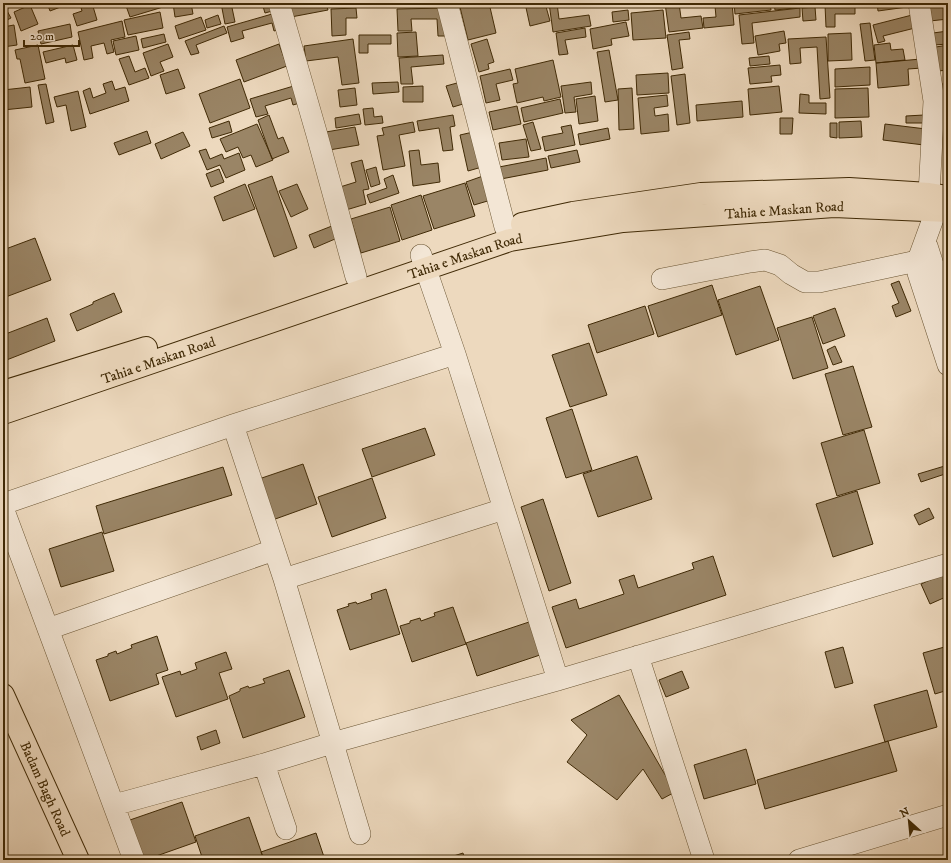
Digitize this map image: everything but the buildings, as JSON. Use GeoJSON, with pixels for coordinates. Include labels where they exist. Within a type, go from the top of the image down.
{"type":"FeatureCollection","features":[{"type":"Feature","properties":{"kind":"main road","name":"Tahia e Maskan Road"},"geometry":{"type":"LineString","coordinates":[[3,413],[424,262],[505,227],[573,213],[701,194],[849,189],[940,202]]}},
{"type":"Feature","properties":{"kind":"main road","name":"Tahia e Maskan Road"},"geometry":{"type":"LineString","coordinates":[[3,392],[118,357],[356,277],[424,262],[510,240],[622,221],[834,206],[940,202]]}},
{"type":"Feature","properties":{"kind":"main road","name":"Badam Bagh Road"},"geometry":{"type":"LineString","coordinates":[[3,695],[78,860]]}},
{"type":"Feature","properties":{"kind":"street"},"geometry":{"type":"LineString","coordinates":[[279,3],[356,277]]}},
{"type":"Feature","properties":{"kind":"street"},"geometry":{"type":"LineString","coordinates":[[447,3],[505,227]]}},
{"type":"Feature","properties":{"kind":"street"},"geometry":{"type":"LineString","coordinates":[[919,3],[934,101],[940,202],[925,238],[924,259],[918,272],[948,365]]}},
{"type":"Feature","properties":{"kind":"street"},"geometry":{"type":"LineString","coordinates":[[662,279],[765,260],[780,265],[790,274],[805,282],[819,282],[924,259]]}},
{"type":"Feature","properties":{"kind":"street"},"geometry":{"type":"LineString","coordinates":[[924,259],[948,311]]}},
{"type":"Feature","properties":{"kind":"street"},"geometry":{"type":"LineString","coordinates":[[424,262],[455,354],[558,680]]}},
{"type":"Feature","properties":{"kind":"street"},"geometry":{"type":"LineString","coordinates":[[3,504],[233,425],[455,354]]}},
{"type":"Feature","properties":{"kind":"street"},"geometry":{"type":"LineString","coordinates":[[233,425],[284,579],[360,834]]}},
{"type":"Feature","properties":{"kind":"street"},"geometry":{"type":"LineString","coordinates":[[3,508],[134,860]]}},
{"type":"Feature","properties":{"kind":"street"},"geometry":{"type":"LineString","coordinates":[[284,579],[504,509]]}},
{"type":"Feature","properties":{"kind":"street"},"geometry":{"type":"LineString","coordinates":[[48,629],[274,550]]}},
{"type":"Feature","properties":{"kind":"street"},"geometry":{"type":"LineString","coordinates":[[114,805],[558,680],[948,564]]}},
{"type":"Feature","properties":{"kind":"street"},"geometry":{"type":"LineString","coordinates":[[638,656],[704,860]]}},
{"type":"Feature","properties":{"kind":"street"},"geometry":{"type":"LineString","coordinates":[[264,764],[286,829]]}},
{"type":"Feature","properties":{"kind":"street"},"geometry":{"type":"LineString","coordinates":[[799,860],[948,815]]}}]}
